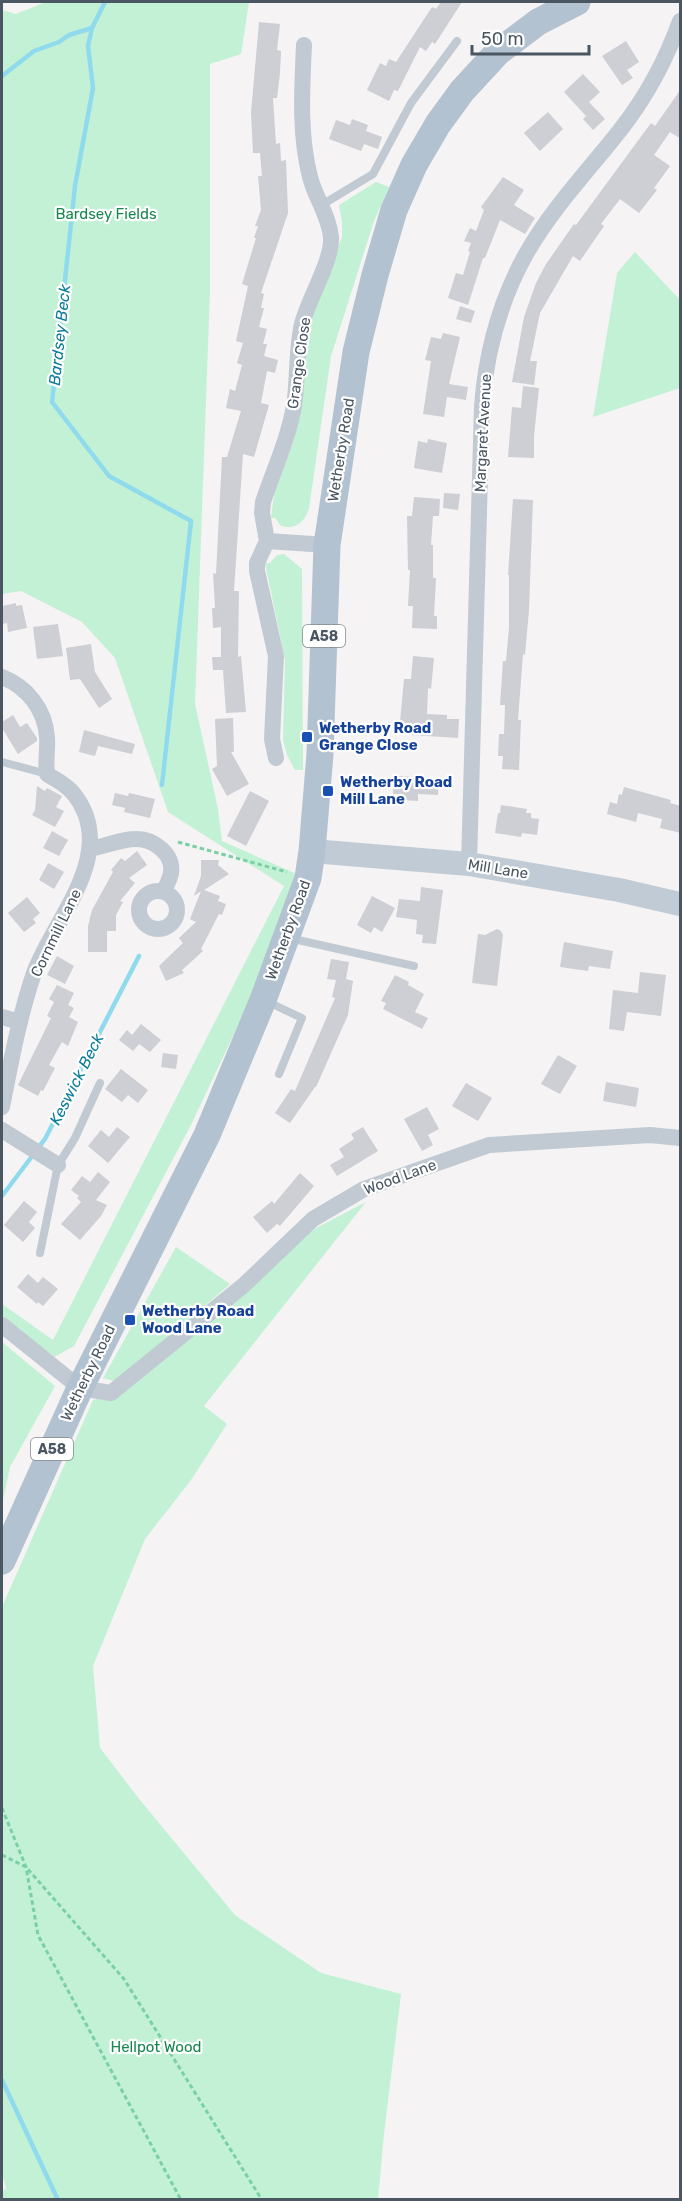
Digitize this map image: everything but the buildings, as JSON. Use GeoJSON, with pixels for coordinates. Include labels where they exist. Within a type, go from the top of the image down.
{"type":"FeatureCollection","features":[{"type":"Feature","properties":{"kind":"main road","name":"Wetherby Road"},"geometry":{"type":"LineString","coordinates":[[2,1561],[80,1388],[207,1135],[263,1000],[308,878],[320,754],[327,545],[356,352],[394,210],[414,165],[438,124],[462,91],[498,52],[538,22],[578,2]]}},
{"type":"Feature","properties":{"kind":"street","name":"Margaret Avenue"},"geometry":{"type":"LineString","coordinates":[[469,864],[482,406],[495,327],[514,276],[527,252],[641,100],[658,71],[681,21]]}},
{"type":"Feature","properties":{"kind":"street","name":"Grange Close"},"geometry":{"type":"LineString","coordinates":[[276,758],[272,739],[276,656],[257,571],[267,541],[262,513],[263,502],[289,429],[302,326],[329,254],[331,239],[310,176],[301,113],[304,45]]}},
{"type":"Feature","properties":{"kind":"street"},"geometry":{"type":"LineString","coordinates":[[267,541],[327,545]]}},
{"type":"Feature","properties":{"kind":"street"},"geometry":{"type":"LineString","coordinates":[[2,677],[20,686],[29,695],[42,716],[48,740],[45,761],[47,774]]}},
{"type":"Feature","properties":{"kind":"street","name":"Cornmill Lane"},"geometry":{"type":"LineString","coordinates":[[2,1107],[20,1022],[35,972],[49,939],[80,884],[89,849],[90,835],[83,807],[72,792],[47,774]]}},
{"type":"Feature","properties":{"kind":"street"},"geometry":{"type":"LineString","coordinates":[[89,849],[132,839],[144,839],[155,843],[164,851],[169,861],[171,873],[164,891]]}},
{"type":"Feature","properties":{"kind":"street","name":"Mill Lane"},"geometry":{"type":"LineString","coordinates":[[312,851],[469,864],[619,890],[681,904]]}},
{"type":"Feature","properties":{"kind":"street"},"geometry":{"type":"LineString","coordinates":[[2,1017],[20,1022]]}},
{"type":"Feature","properties":{"kind":"street"},"geometry":{"type":"LineString","coordinates":[[9,1135],[51,1161]]}},
{"type":"Feature","properties":{"kind":"street","name":"Wood Lane"},"geometry":{"type":"LineString","coordinates":[[80,1388],[111,1393],[244,1285],[313,1219],[364,1189],[489,1145],[650,1135],[681,1138]]}},
{"type":"Feature","properties":{"kind":"street"},"geometry":{"type":"LineString","coordinates":[[2,1325],[80,1388]]}},
{"type":"Feature","properties":{"kind":"lane"},"geometry":{"type":"LineString","coordinates":[[320,206],[373,174],[411,104],[457,41]]}},
{"type":"Feature","properties":{"kind":"lane","name":"Cornmill Lane"},"geometry":{"type":"LineString","coordinates":[[2,762],[47,774]]}},
{"type":"Feature","properties":{"kind":"lane"},"geometry":{"type":"LineString","coordinates":[[286,938],[414,966]]}},
{"type":"Feature","properties":{"kind":"lane"},"geometry":{"type":"LineString","coordinates":[[263,1000],[302,1018],[279,1074]]}},
{"type":"Feature","properties":{"kind":"lane"},"geometry":{"type":"LineString","coordinates":[[40,1253],[51,1161],[75,1138],[99,1083]]}},
{"type":"Feature","properties":{"kind":"path"},"geometry":{"type":"LineString","coordinates":[[164,851],[177,842],[308,878]]}},
{"type":"Feature","properties":{"kind":"path"},"geometry":{"type":"LineString","coordinates":[[2,1808],[26,1867],[38,1935],[181,2199]]}},
{"type":"Feature","properties":{"kind":"path"},"geometry":{"type":"LineString","coordinates":[[2,1855],[26,1867],[124,1979],[262,2199]]}},
{"type":"Feature","properties":{"kind":"green space","name":"Bardsey Fields"},"geometry":{"type":"Polygon","coordinates":[[[46,2],[249,2],[241,54],[210,64],[210,290],[195,704],[218,809],[222,841],[299,875],[251,998],[191,1125],[74,1346],[54,1357],[2,1317],[2,1304],[53,1340],[284,886],[168,812],[115,658],[82,622],[21,591],[2,594],[2,10],[16,14],[46,2]]]}},
{"type":"Feature","properties":{"kind":"green space"},"geometry":{"type":"Polygon","coordinates":[[[376,182],[389,187],[374,221],[331,356],[309,508],[299,524],[291,527],[281,526],[275,518],[271,518],[274,494],[294,440],[307,331],[342,237],[339,205],[376,182]]]}},
{"type":"Feature","properties":{"kind":"green space"},"geometry":{"type":"Polygon","coordinates":[[[635,252],[680,300],[680,388],[593,417],[617,273],[635,252]]]}},
{"type":"Feature","properties":{"kind":"green space"},"geometry":{"type":"Polygon","coordinates":[[[284,554],[302,569],[303,770],[295,770],[287,755],[283,740],[285,660],[265,563],[270,563],[277,555],[284,554]]]}},
{"type":"Feature","properties":{"kind":"green space","name":"Hellpot Wood"},"geometry":{"type":"Polygon","coordinates":[[[366,1202],[204,1406],[227,1424],[191,1480],[145,1539],[93,1666],[100,1748],[235,1915],[321,1973],[401,1994],[378,2199],[2,2199],[2,2192],[6,2188],[2,2173],[2,1607],[93,1400],[120,1395],[314,1229],[366,1202]]]}},
{"type":"Feature","properties":{"kind":"green space"},"geometry":{"type":"Polygon","coordinates":[[[176,1247],[230,1284],[117,1382],[103,1378],[176,1247]]]}},
{"type":"Feature","properties":{"kind":"green space"},"geometry":{"type":"Polygon","coordinates":[[[2,1342],[55,1386],[10,1467],[2,1505],[2,1342]]]}},
{"type":"Feature","properties":{"kind":"waterway","name":"Bardsey Beck"},"geometry":{"type":"LineString","coordinates":[[105,2],[92,28],[88,46],[93,88],[75,186],[52,402],[109,476],[191,521],[162,785]]}},
{"type":"Feature","properties":{"kind":"waterway"},"geometry":{"type":"LineString","coordinates":[[2,76],[34,51],[59,42],[69,35],[92,28]]}},
{"type":"Feature","properties":{"kind":"waterway","name":"Keswick Beck"},"geometry":{"type":"LineString","coordinates":[[38,1148],[45,1139],[139,956]]}},
{"type":"Feature","properties":{"kind":"waterway","name":"Keswick Beck"},"geometry":{"type":"LineString","coordinates":[[2,1196],[33,1155]]}},
{"type":"Feature","properties":{"kind":"waterway","name":"Bardsey Beck"},"geometry":{"type":"LineString","coordinates":[[2,2080],[58,2200]]}},
{"type":"Feature","properties":{"kind":"place","name":"Wetherby Road Grange Close"},"geometry":{"type":"Point","coordinates":[307,737]}},
{"type":"Feature","properties":{"kind":"place","name":"Wetherby Road Mill Lane"},"geometry":{"type":"Point","coordinates":[328,791]}},
{"type":"Feature","properties":{"kind":"place","name":"Wetherby Road Wood Lane"},"geometry":{"type":"Point","coordinates":[130,1320]}}]}
